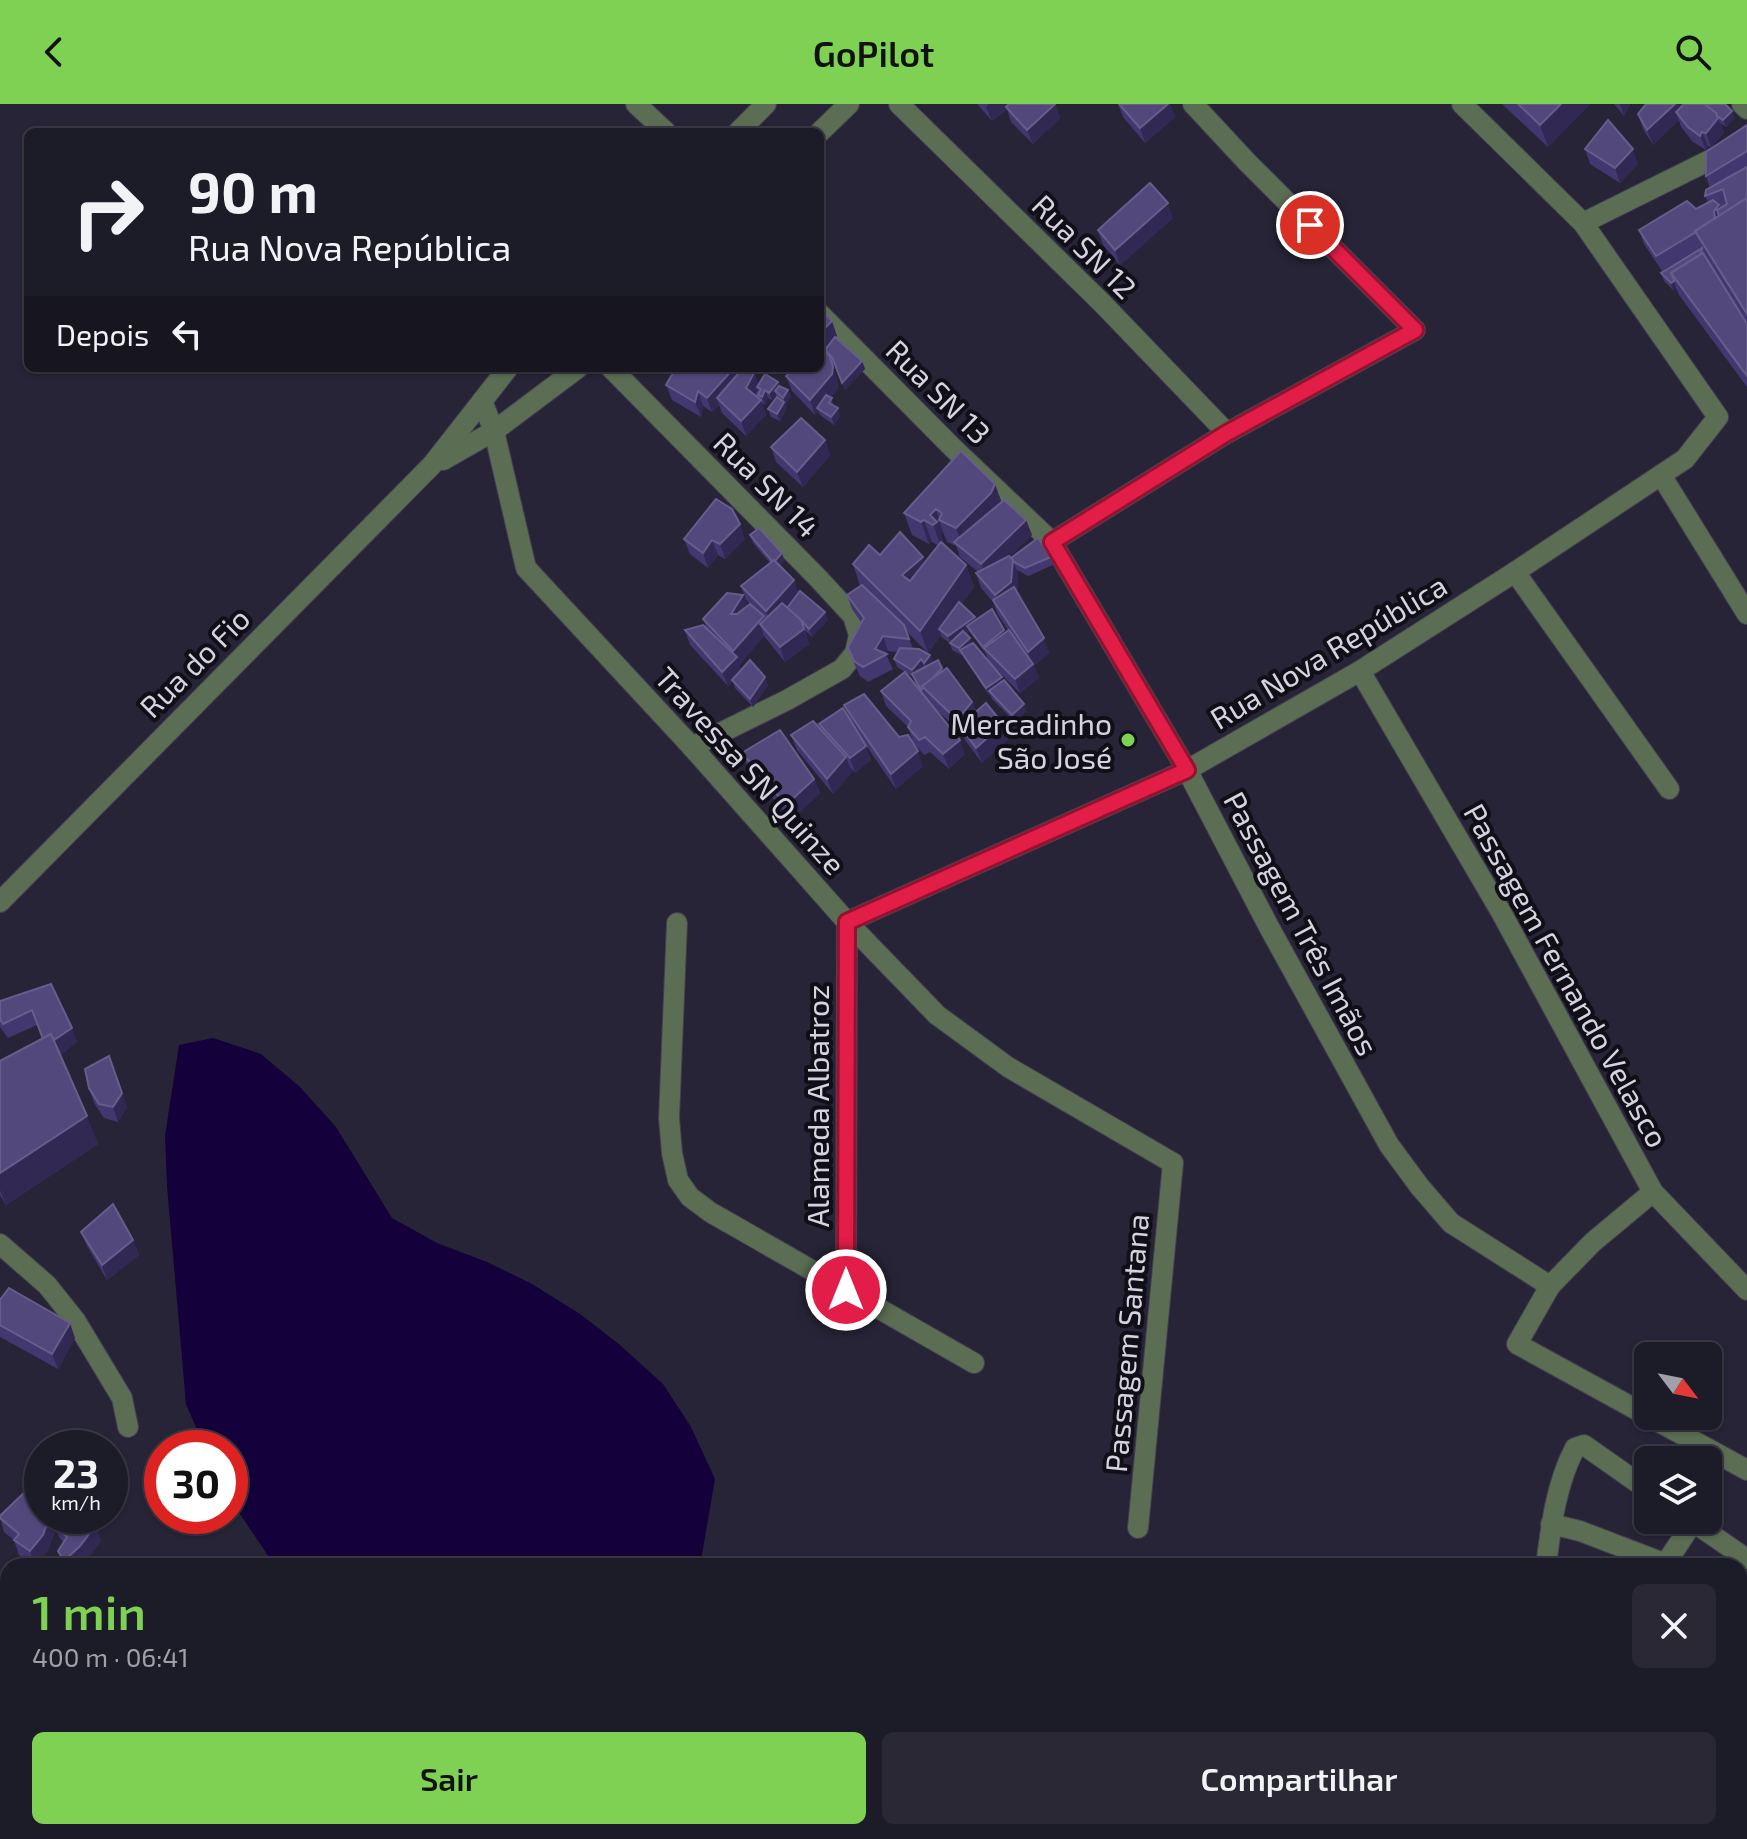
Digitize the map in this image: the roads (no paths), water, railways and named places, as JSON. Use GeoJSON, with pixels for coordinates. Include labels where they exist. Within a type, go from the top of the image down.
{"type":"FeatureCollection","features":[{"type":"Feature","properties":{"kind":"street"},"geometry":{"type":"LineString","coordinates":[[636,104],[662,128]]}},
{"type":"Feature","properties":{"kind":"street"},"geometry":{"type":"LineString","coordinates":[[742,128],[766,104]]}},
{"type":"Feature","properties":{"kind":"street"},"geometry":{"type":"LineString","coordinates":[[824,128],[849,104]]}},
{"type":"Feature","properties":{"kind":"street","name":"Rua SN 12"},"geometry":{"type":"LineString","coordinates":[[899,104],[1102,303],[1227,433]]}},
{"type":"Feature","properties":{"kind":"street"},"geometry":{"type":"LineString","coordinates":[[1052,542],[1227,433],[1415,330],[1193,104]]}},
{"type":"Feature","properties":{"kind":"street"},"geometry":{"type":"LineString","coordinates":[[1462,104],[1583,223],[1734,148],[1747,138]]}},
{"type":"Feature","properties":{"kind":"street"},"geometry":{"type":"LineString","coordinates":[[1742,104],[1747,109]]}},
{"type":"Feature","properties":{"kind":"street","name":"Rua Nova República"},"geometry":{"type":"LineString","coordinates":[[847,922],[1187,770],[1360,671],[1685,459],[1718,417],[1583,223]]}},
{"type":"Feature","properties":{"kind":"street","name":"Rua SN 13"},"geometry":{"type":"LineString","coordinates":[[824,318],[1052,542]]}},
{"type":"Feature","properties":{"kind":"street","name":"Rua do Fio"},"geometry":{"type":"LineString","coordinates":[[0,902],[432,465],[505,372]]}},
{"type":"Feature","properties":{"kind":"street","name":"Rua do Fio"},"geometry":{"type":"LineString","coordinates":[[432,465],[494,431],[573,372]]}},
{"type":"Feature","properties":{"kind":"street","name":"Rua SN 14"},"geometry":{"type":"LineString","coordinates":[[615,372],[818,578],[853,616],[859,635],[855,653],[842,669],[692,747]]}},
{"type":"Feature","properties":{"kind":"street","name":"Travessa SN Quinze"},"geometry":{"type":"LineString","coordinates":[[482,401],[494,431],[526,568],[692,747],[847,922],[937,1015],[968,1040],[1008,1067],[1173,1163]]}},
{"type":"Feature","properties":{"kind":"street"},"geometry":{"type":"LineString","coordinates":[[1661,475],[1747,614]]}},
{"type":"Feature","properties":{"kind":"street","name":"Passagem Três Imãos"},"geometry":{"type":"LineString","coordinates":[[1052,542],[1187,770],[1389,1145],[1451,1223],[1550,1286]]}},
{"type":"Feature","properties":{"kind":"street"},"geometry":{"type":"LineString","coordinates":[[1515,572],[1669,789]]}},
{"type":"Feature","properties":{"kind":"street","name":"Passagem Fernando Velasco"},"geometry":{"type":"LineString","coordinates":[[1360,671],[1501,912],[1653,1192],[1747,1290]]}},
{"type":"Feature","properties":{"kind":"street","name":"Alameda Albatroz"},"geometry":{"type":"LineString","coordinates":[[846,1290],[847,922]]}},
{"type":"Feature","properties":{"kind":"street"},"geometry":{"type":"LineString","coordinates":[[677,923],[669,1118],[678,1180],[690,1197],[710,1212],[974,1363]]}},
{"type":"Feature","properties":{"kind":"street","name":"Passagem Santana"},"geometry":{"type":"LineString","coordinates":[[1138,1528],[1173,1163]]}},
{"type":"Feature","properties":{"kind":"street"},"geometry":{"type":"LineString","coordinates":[[1634,1408],[1517,1344],[1550,1286],[1593,1242],[1653,1192]]}},
{"type":"Feature","properties":{"kind":"street"},"geometry":{"type":"LineString","coordinates":[[0,1244],[47,1285],[75,1320],[122,1398],[128,1427]]}},
{"type":"Feature","properties":{"kind":"street"},"geometry":{"type":"LineString","coordinates":[[1674,1430],[1747,1470]]}},
{"type":"Feature","properties":{"kind":"street"},"geometry":{"type":"LineString","coordinates":[[1547,1558],[1551,1524],[1565,1467],[1575,1448],[1581,1445],[1634,1481]]}},
{"type":"Feature","properties":{"kind":"street"},"geometry":{"type":"LineString","coordinates":[[1551,1524],[1580,1531],[1651,1558]]}},
{"type":"Feature","properties":{"kind":"street"},"geometry":{"type":"LineString","coordinates":[[1669,1558],[1683,1534]]}},
{"type":"Feature","properties":{"kind":"street"},"geometry":{"type":"LineString","coordinates":[[1710,1534],[1746,1558]]}},
{"type":"Feature","properties":{"kind":"place","name":"Mercadinho São José"},"geometry":{"type":"Point","coordinates":[1128,740]}}]}
